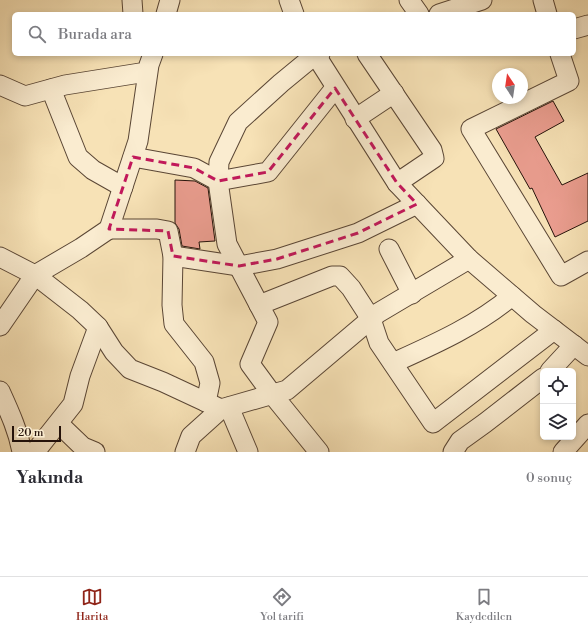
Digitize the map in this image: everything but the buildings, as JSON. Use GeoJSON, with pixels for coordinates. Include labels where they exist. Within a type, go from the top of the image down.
{"type":"FeatureCollection","features":[{"type":"Feature","properties":{"kind":"street"},"geometry":{"type":"LineString","coordinates":[[132,0],[133,12]]}},
{"type":"Feature","properties":{"kind":"street"},"geometry":{"type":"LineString","coordinates":[[167,12],[170,0]]}},
{"type":"Feature","properties":{"kind":"street"},"geometry":{"type":"LineString","coordinates":[[289,0],[293,12]]}},
{"type":"Feature","properties":{"kind":"street"},"geometry":{"type":"LineString","coordinates":[[445,12],[482,0]]}},
{"type":"Feature","properties":{"kind":"street"},"geometry":{"type":"LineString","coordinates":[[543,0],[546,12]]}},
{"type":"Feature","properties":{"kind":"street"},"geometry":{"type":"LineString","coordinates":[[576,28],[588,25]]}},
{"type":"Feature","properties":{"kind":"street"},"geometry":{"type":"LineString","coordinates":[[138,56],[144,105]]}},
{"type":"Feature","properties":{"kind":"street"},"geometry":{"type":"LineString","coordinates":[[109,229],[138,141],[149,65],[152,56]]}},
{"type":"Feature","properties":{"kind":"street"},"geometry":{"type":"LineString","coordinates":[[315,56],[281,83],[238,122],[219,162],[218,181],[227,244],[268,322],[250,364],[319,452]]}},
{"type":"Feature","properties":{"kind":"street"},"geometry":{"type":"LineString","coordinates":[[318,56],[335,88],[397,183],[469,259],[512,296],[581,350],[554,368]]}},
{"type":"Feature","properties":{"kind":"street"},"geometry":{"type":"LineString","coordinates":[[368,56],[432,150],[434,158],[397,183]]}},
{"type":"Feature","properties":{"kind":"street"},"geometry":{"type":"LineString","coordinates":[[561,56],[569,81],[471,130],[561,276],[588,261]]}},
{"type":"Feature","properties":{"kind":"street"},"geometry":{"type":"LineString","coordinates":[[0,85],[25,96],[66,85],[140,73]]}},
{"type":"Feature","properties":{"kind":"street"},"geometry":{"type":"LineString","coordinates":[[133,156],[194,168],[218,181],[268,172],[335,88]]}},
{"type":"Feature","properties":{"kind":"street"},"geometry":{"type":"LineString","coordinates":[[51,89],[78,157],[93,170],[123,187]]}},
{"type":"Feature","properties":{"kind":"street"},"geometry":{"type":"LineString","coordinates":[[355,119],[394,93]]}},
{"type":"Feature","properties":{"kind":"street"},"geometry":{"type":"LineString","coordinates":[[173,256],[239,266],[277,259],[351,235],[417,204]]}},
{"type":"Feature","properties":{"kind":"street"},"geometry":{"type":"LineString","coordinates":[[0,326],[35,275],[81,248],[109,229],[157,228],[168,231],[173,256],[172,305],[174,324],[190,347],[204,362],[219,406],[248,452]]}},
{"type":"Feature","properties":{"kind":"street"},"geometry":{"type":"LineString","coordinates":[[389,249],[412,294]]}},
{"type":"Feature","properties":{"kind":"street"},"geometry":{"type":"LineString","coordinates":[[0,257],[35,275],[80,310],[98,327],[114,352],[130,369],[219,406]]}},
{"type":"Feature","properties":{"kind":"street"},"geometry":{"type":"LineString","coordinates":[[184,452],[191,436],[219,406],[286,390],[378,313],[469,259]]}},
{"type":"Feature","properties":{"kind":"street"},"geometry":{"type":"LineString","coordinates":[[260,305],[332,276],[340,276],[351,288],[371,319],[379,343],[433,423],[554,330]]}},
{"type":"Feature","properties":{"kind":"street"},"geometry":{"type":"LineString","coordinates":[[393,363],[464,329],[489,314],[512,296]]}},
{"type":"Feature","properties":{"kind":"street"},"geometry":{"type":"LineString","coordinates":[[35,452],[74,404],[80,376],[98,327]]}},
{"type":"Feature","properties":{"kind":"street"},"geometry":{"type":"LineString","coordinates":[[454,452],[460,441],[540,380]]}},
{"type":"Feature","properties":{"kind":"street"},"geometry":{"type":"LineString","coordinates":[[0,391],[8,431],[22,452]]}},
{"type":"Feature","properties":{"kind":"street"},"geometry":{"type":"LineString","coordinates":[[59,424],[83,447],[95,452]]}},
{"type":"Feature","properties":{"kind":"street"},"geometry":{"type":"LineString","coordinates":[[562,452],[588,424]]}},
{"type":"Feature","properties":{"kind":"highlighted area"},"geometry":{"type":"Polygon","coordinates":[[[335,88],[397,183],[417,204],[358,233],[277,259],[239,266],[173,256],[168,231],[109,229],[133,157],[194,168],[218,181],[268,172],[335,88]]]}}]}
